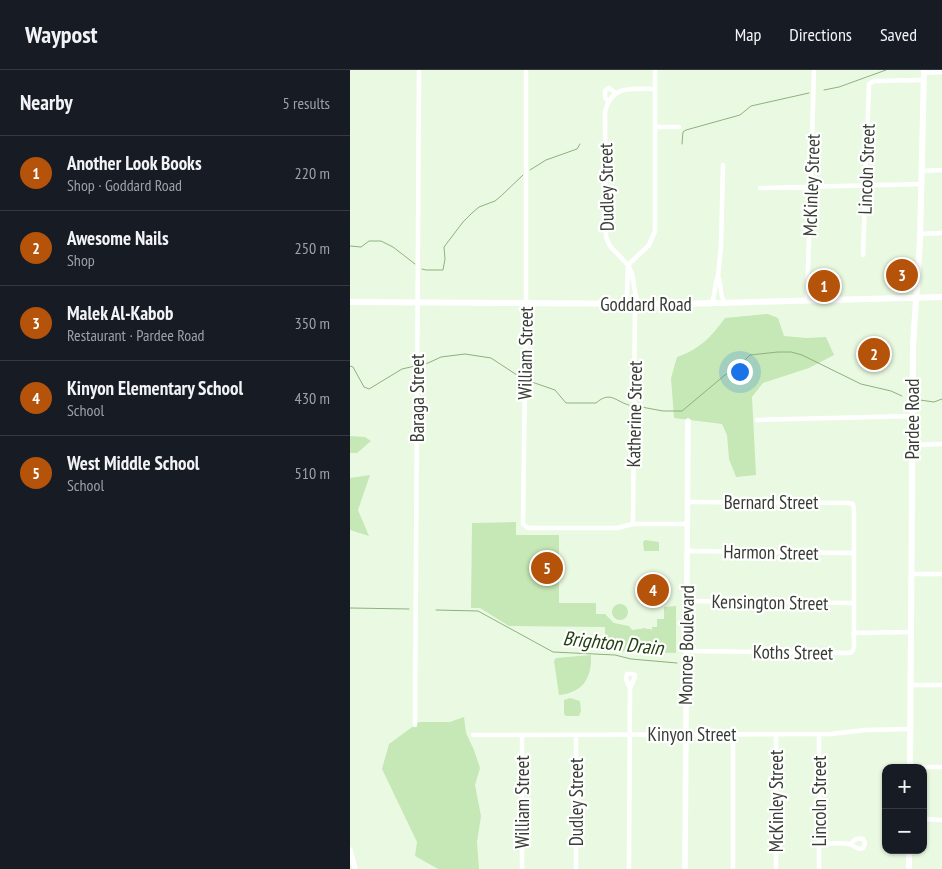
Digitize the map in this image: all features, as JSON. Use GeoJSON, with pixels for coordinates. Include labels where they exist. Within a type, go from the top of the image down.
{"type":"FeatureCollection","features":[{"type":"Feature","properties":{"kind":"main road","name":"Pardee Road"},"geometry":{"type":"LineString","coordinates":[[910,764],[913,345],[920,234],[924,74]]}},
{"type":"Feature","properties":{"kind":"main road","name":"Goddard Road"},"geometry":{"type":"LineString","coordinates":[[350,302],[725,304],[942,297]]}},
{"type":"Feature","properties":{"kind":"main road"},"geometry":{"type":"LineString","coordinates":[[909,854],[909,869]]}},
{"type":"Feature","properties":{"kind":"street","name":"Baraga Street"},"geometry":{"type":"LineString","coordinates":[[414,725],[419,70]]}},
{"type":"Feature","properties":{"kind":"street","name":"William Street"},"geometry":{"type":"LineString","coordinates":[[526,70],[524,526],[528,528],[617,528],[633,524]]}},
{"type":"Feature","properties":{"kind":"street"},"geometry":{"type":"LineString","coordinates":[[625,304],[628,265],[649,245],[654,235],[654,70]]}},
{"type":"Feature","properties":{"kind":"street","name":"McKinley Street"},"geometry":{"type":"LineString","coordinates":[[807,301],[814,70]]}},
{"type":"Feature","properties":{"kind":"street"},"geometry":{"type":"LineString","coordinates":[[924,74],[942,72]]}},
{"type":"Feature","properties":{"kind":"street","name":"Lincoln Street"},"geometry":{"type":"LineString","coordinates":[[863,255],[868,87],[874,81],[924,74]]}},
{"type":"Feature","properties":{"kind":"street","name":"Dudley Street"},"geometry":{"type":"LineString","coordinates":[[616,93],[609,88],[605,91],[605,98],[609,101],[605,112],[606,237],[610,246],[628,265]]}},
{"type":"Feature","properties":{"kind":"street"},"geometry":{"type":"LineString","coordinates":[[609,101],[616,93],[626,89],[655,89]]}},
{"type":"Feature","properties":{"kind":"street"},"geometry":{"type":"LineString","coordinates":[[655,127],[680,127]]}},
{"type":"Feature","properties":{"kind":"street"},"geometry":{"type":"LineString","coordinates":[[711,304],[714,299],[718,276],[721,246],[723,165]]}},
{"type":"Feature","properties":{"kind":"street"},"geometry":{"type":"LineString","coordinates":[[922,171],[942,170]]}},
{"type":"Feature","properties":{"kind":"street"},"geometry":{"type":"LineString","coordinates":[[760,188],[921,184]]}},
{"type":"Feature","properties":{"kind":"street"},"geometry":{"type":"LineString","coordinates":[[920,234],[942,233]]}},
{"type":"Feature","properties":{"kind":"street","name":"Katherine Street"},"geometry":{"type":"LineString","coordinates":[[628,265],[633,274],[636,304],[633,524]]}},
{"type":"Feature","properties":{"kind":"street"},"geometry":{"type":"LineString","coordinates":[[718,276],[721,298],[725,304]]}},
{"type":"Feature","properties":{"kind":"street"},"geometry":{"type":"LineString","coordinates":[[757,420],[912,416]]}},
{"type":"Feature","properties":{"kind":"street","name":"Monroe Boulevard"},"geometry":{"type":"LineString","coordinates":[[685,869],[688,421]]}},
{"type":"Feature","properties":{"kind":"street"},"geometry":{"type":"LineString","coordinates":[[912,445],[942,444]]}},
{"type":"Feature","properties":{"kind":"street","name":"Bernard Street"},"geometry":{"type":"LineString","coordinates":[[688,502],[848,503],[854,506],[854,553]]}},
{"type":"Feature","properties":{"kind":"street"},"geometry":{"type":"LineString","coordinates":[[633,524],[688,524]]}},
{"type":"Feature","properties":{"kind":"street","name":"Harmon Street"},"geometry":{"type":"LineString","coordinates":[[687,552],[854,553]]}},
{"type":"Feature","properties":{"kind":"street"},"geometry":{"type":"LineString","coordinates":[[853,633],[854,553]]}},
{"type":"Feature","properties":{"kind":"street"},"geometry":{"type":"LineString","coordinates":[[912,574],[942,574]]}},
{"type":"Feature","properties":{"kind":"street","name":"Kensington Street"},"geometry":{"type":"LineString","coordinates":[[687,601],[854,603]]}},
{"type":"Feature","properties":{"kind":"street","name":"Koths Street"},"geometry":{"type":"LineString","coordinates":[[686,651],[849,653],[854,649],[853,633],[911,632]]}},
{"type":"Feature","properties":{"kind":"street"},"geometry":{"type":"LineString","coordinates":[[911,685],[942,685]]}},
{"type":"Feature","properties":{"kind":"street"},"geometry":{"type":"LineString","coordinates":[[629,869],[630,688]]}},
{"type":"Feature","properties":{"kind":"street","name":"Kinyon Street"},"geometry":{"type":"LineString","coordinates":[[473,735],[819,734],[910,729]]}},
{"type":"Feature","properties":{"kind":"street"},"geometry":{"type":"LineString","coordinates":[[733,734],[733,869]]}},
{"type":"Feature","properties":{"kind":"street","name":"McKinley Street"},"geometry":{"type":"LineString","coordinates":[[776,734],[776,869]]}},
{"type":"Feature","properties":{"kind":"street","name":"Lincoln Street"},"geometry":{"type":"LineString","coordinates":[[819,734],[819,869]]}},
{"type":"Feature","properties":{"kind":"street","name":"William Street"},"geometry":{"type":"LineString","coordinates":[[522,735],[522,869]]}},
{"type":"Feature","properties":{"kind":"street","name":"Dudley Street"},"geometry":{"type":"LineString","coordinates":[[576,735],[576,869]]}},
{"type":"Feature","properties":{"kind":"street"},"geometry":{"type":"LineString","coordinates":[[927,767],[942,767]]}},
{"type":"Feature","properties":{"kind":"street"},"geometry":{"type":"LineString","coordinates":[[927,820],[942,820]]}},
{"type":"Feature","properties":{"kind":"street"},"geometry":{"type":"LineString","coordinates":[[820,844],[850,844]]}},
{"type":"Feature","properties":{"kind":"street"},"geometry":{"type":"LineString","coordinates":[[350,850],[355,869]]}},
{"type":"Feature","properties":{"kind":"green space"},"geometry":{"type":"Polygon","coordinates":[[[768,314],[778,318],[784,336],[826,337],[834,355],[809,368],[763,383],[752,397],[756,475],[736,477],[729,459],[727,435],[722,424],[674,418],[671,378],[677,357],[704,342],[725,318],[768,314]]]}},
{"type":"Feature","properties":{"kind":"green space"},"geometry":{"type":"Polygon","coordinates":[[[350,436],[365,437],[371,441],[357,453],[350,453],[350,436]]]}},
{"type":"Feature","properties":{"kind":"green space"},"geometry":{"type":"Polygon","coordinates":[[[370,475],[358,510],[369,536],[350,530],[350,478],[370,475]]]}},
{"type":"Feature","properties":{"kind":"green space"},"geometry":{"type":"Polygon","coordinates":[[[516,522],[516,535],[559,535],[559,603],[596,603],[596,614],[605,614],[614,623],[629,626],[632,630],[646,628],[652,631],[652,627],[657,627],[657,619],[664,619],[664,607],[676,606],[676,653],[605,651],[605,627],[509,626],[480,608],[471,608],[472,523],[516,522]]]}},
{"type":"Feature","properties":{"kind":"green space"},"geometry":{"type":"Polygon","coordinates":[[[645,540],[659,542],[659,551],[644,551],[643,542],[645,540]]]}},
{"type":"Feature","properties":{"kind":"green space"},"geometry":{"type":"Polygon","coordinates":[[[620,604],[626,606],[628,612],[626,618],[620,620],[614,618],[612,612],[614,606],[620,604]]]}},
{"type":"Feature","properties":{"kind":"green space"},"geometry":{"type":"Polygon","coordinates":[[[591,655],[588,677],[580,688],[567,694],[559,695],[554,661],[556,658],[591,655]]]}},
{"type":"Feature","properties":{"kind":"green space"},"geometry":{"type":"Polygon","coordinates":[[[570,698],[580,701],[581,711],[579,716],[566,716],[564,714],[564,700],[570,698]]]}},
{"type":"Feature","properties":{"kind":"green space"},"geometry":{"type":"Polygon","coordinates":[[[464,717],[466,733],[480,768],[475,785],[481,816],[477,842],[479,869],[438,869],[415,856],[417,842],[382,769],[389,744],[419,722],[450,722],[464,717]]]}},
{"type":"Feature","properties":{"kind":"waterway"},"geometry":{"type":"LineString","coordinates":[[824,90],[839,87],[886,70]]}},
{"type":"Feature","properties":{"kind":"waterway"},"geometry":{"type":"LineString","coordinates":[[682,144],[683,132],[686,130],[740,115],[751,106],[809,93]]}},
{"type":"Feature","properties":{"kind":"waterway"},"geometry":{"type":"LineString","coordinates":[[530,170],[546,160],[577,149],[580,144]]}},
{"type":"Feature","properties":{"kind":"waterway"},"geometry":{"type":"LineString","coordinates":[[422,269],[443,270],[445,259],[444,247],[463,222],[479,207],[495,201],[523,175]]}},
{"type":"Feature","properties":{"kind":"waterway"},"geometry":{"type":"LineString","coordinates":[[350,246],[361,247],[369,241],[381,241],[393,247],[415,264]]}},
{"type":"Feature","properties":{"kind":"waterway"},"geometry":{"type":"LineString","coordinates":[[636,406],[663,411],[682,411],[725,375],[737,368],[750,355],[778,352],[791,352],[802,355],[861,384],[891,391],[902,396]]}},
{"type":"Feature","properties":{"kind":"waterway"},"geometry":{"type":"LineString","coordinates":[[350,366],[353,367],[364,387],[369,389],[402,369],[428,363],[441,357],[465,354],[491,358],[523,379]]}},
{"type":"Feature","properties":{"kind":"waterway"},"geometry":{"type":"LineString","coordinates":[[526,380],[555,390],[566,403],[596,403],[601,399],[610,397],[632,406]]}},
{"type":"Feature","properties":{"kind":"waterway"},"geometry":{"type":"LineString","coordinates":[[920,400],[934,402],[942,399]]}},
{"type":"Feature","properties":{"kind":"waterway","name":"Brighton Drain"},"geometry":{"type":"LineString","coordinates":[[350,608],[409,609]]}},
{"type":"Feature","properties":{"kind":"waterway","name":"Brighton Drain"},"geometry":{"type":"LineString","coordinates":[[436,610],[478,611],[553,652],[615,655],[631,659],[677,663]]}},
{"type":"Feature","properties":{"kind":"place","name":"Malek Al-Kabob"},"geometry":{"type":"Point","coordinates":[902,275]}},
{"type":"Feature","properties":{"kind":"place","name":"Another Look Books"},"geometry":{"type":"Point","coordinates":[824,286]}},
{"type":"Feature","properties":{"kind":"place","name":"Awesome Nails"},"geometry":{"type":"Point","coordinates":[874,354]}},
{"type":"Feature","properties":{"kind":"place","name":"West Middle School"},"geometry":{"type":"Point","coordinates":[547,568]}},
{"type":"Feature","properties":{"kind":"place","name":"Kinyon Elementary School"},"geometry":{"type":"Point","coordinates":[653,590]}}]}
